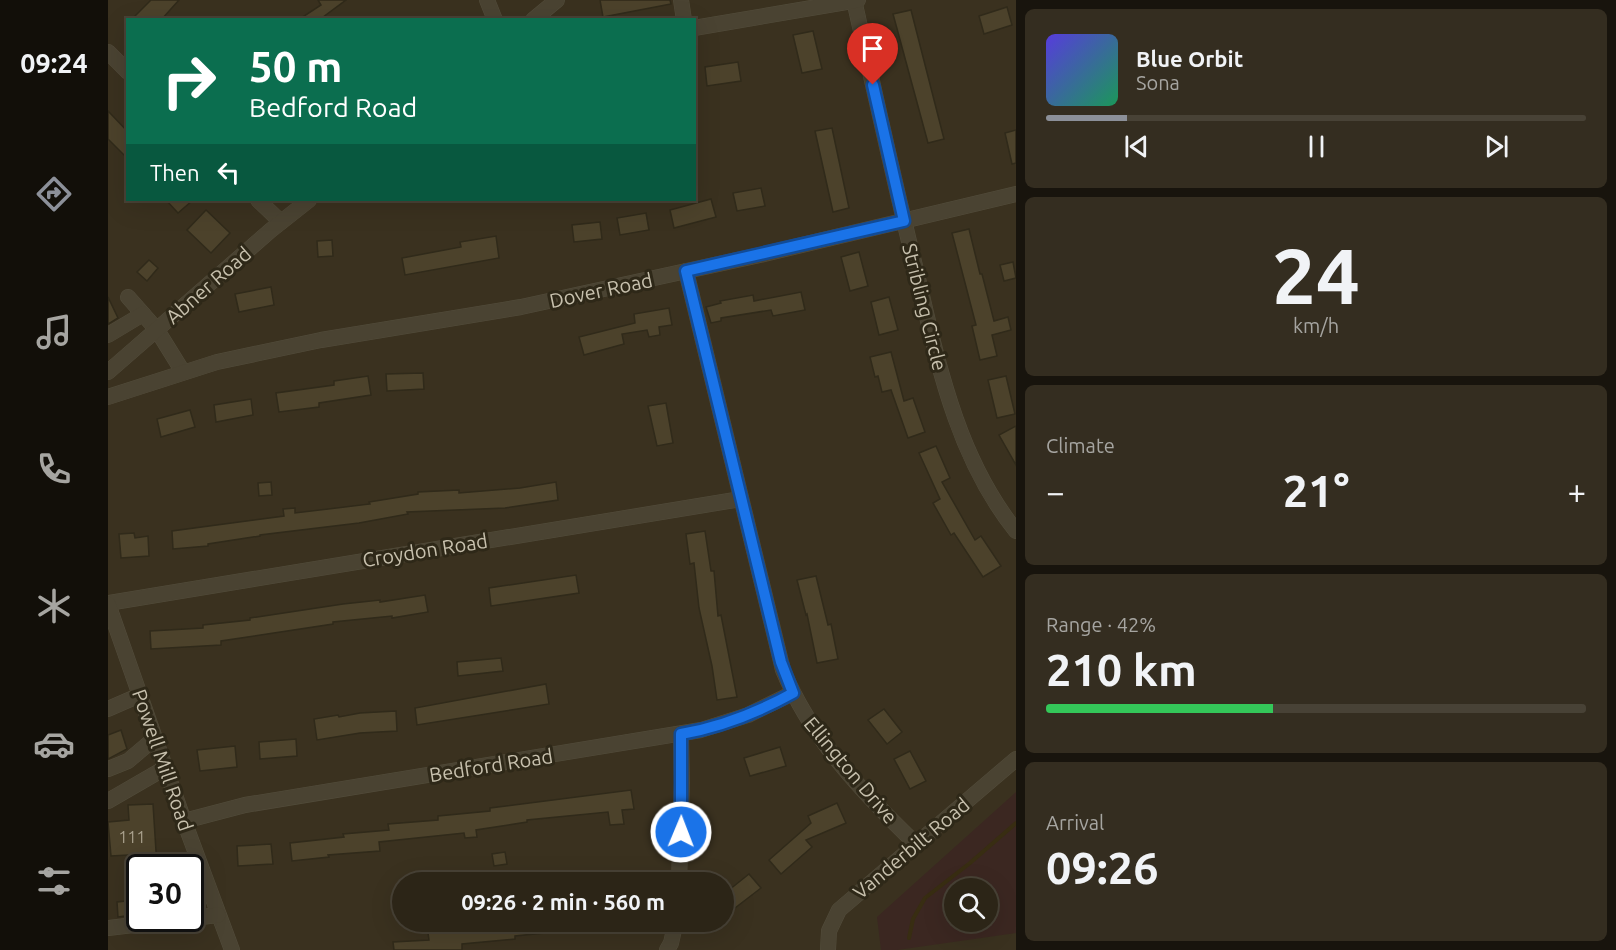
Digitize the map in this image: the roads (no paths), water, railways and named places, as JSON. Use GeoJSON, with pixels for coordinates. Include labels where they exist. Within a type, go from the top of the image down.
{"type":"FeatureCollection","features":[{"type":"Feature","properties":{"kind":"street"},"geometry":{"type":"LineString","coordinates":[[487,0],[494,18]]}},
{"type":"Feature","properties":{"kind":"street"},"geometry":{"type":"LineString","coordinates":[[535,18],[557,0]]}},
{"type":"Feature","properties":{"kind":"street"},"geometry":{"type":"LineString","coordinates":[[681,0],[684,18]]}},
{"type":"Feature","properties":{"kind":"street"},"geometry":{"type":"LineString","coordinates":[[696,28],[855,0]]}},
{"type":"Feature","properties":{"kind":"street","name":"Stribling Circle"},"geometry":{"type":"LineString","coordinates":[[855,0],[904,221],[944,385],[971,459],[990,493],[1016,531]]}},
{"type":"Feature","properties":{"kind":"street"},"geometry":{"type":"LineString","coordinates":[[108,52],[126,70]]}},
{"type":"Feature","properties":{"kind":"street","name":"Dover Road"},"geometry":{"type":"LineString","coordinates":[[108,397],[217,362],[321,340],[521,307],[1016,194]]}},
{"type":"Feature","properties":{"kind":"street"},"geometry":{"type":"LineString","coordinates":[[259,201],[281,222]]}},
{"type":"Feature","properties":{"kind":"street","name":"Abner Road"},"geometry":{"type":"LineString","coordinates":[[108,372],[308,201]]}},
{"type":"Feature","properties":{"kind":"street","name":"Ellington Drive"},"geometry":{"type":"LineString","coordinates":[[686,271],[781,662],[793,693],[810,723],[840,763],[872,802],[917,845]]}},
{"type":"Feature","properties":{"kind":"street"},"geometry":{"type":"LineString","coordinates":[[129,297],[157,330],[183,372]]}},
{"type":"Feature","properties":{"kind":"street"},"geometry":{"type":"LineString","coordinates":[[108,335],[143,314]]}},
{"type":"Feature","properties":{"kind":"street","name":"Croydon Road"},"geometry":{"type":"LineString","coordinates":[[109,610],[741,499]]}},
{"type":"Feature","properties":{"kind":"street","name":"Powell Mill Road"},"geometry":{"type":"LineString","coordinates":[[109,610],[232,950]]}},
{"type":"Feature","properties":{"kind":"street","name":"Bedford Road"},"geometry":{"type":"LineString","coordinates":[[184,821],[245,805],[701,730],[740,718],[793,693]]}},
{"type":"Feature","properties":{"kind":"street"},"geometry":{"type":"LineString","coordinates":[[108,709],[140,695]]}},
{"type":"Feature","properties":{"kind":"street"},"geometry":{"type":"LineString","coordinates":[[679,872],[681,734]]}},
{"type":"Feature","properties":{"kind":"street"},"geometry":{"type":"LineString","coordinates":[[108,770],[128,761],[155,738]]}},
{"type":"Feature","properties":{"kind":"street","name":"Vanderbilt Road"},"geometry":{"type":"LineString","coordinates":[[828,950],[831,923],[839,910],[1016,759]]}},
{"type":"Feature","properties":{"kind":"street"},"geometry":{"type":"LineString","coordinates":[[108,801],[165,768]]}},
{"type":"Feature","properties":{"kind":"street"},"geometry":{"type":"LineString","coordinates":[[108,928],[218,915]]}},
{"type":"Feature","properties":{"kind":"street"},"geometry":{"type":"LineString","coordinates":[[667,950],[674,932]]}},
{"type":"Feature","properties":{"kind":"waterway"},"geometry":{"type":"LineString","coordinates":[[909,938],[913,919],[925,898],[1016,823]]}}]}
